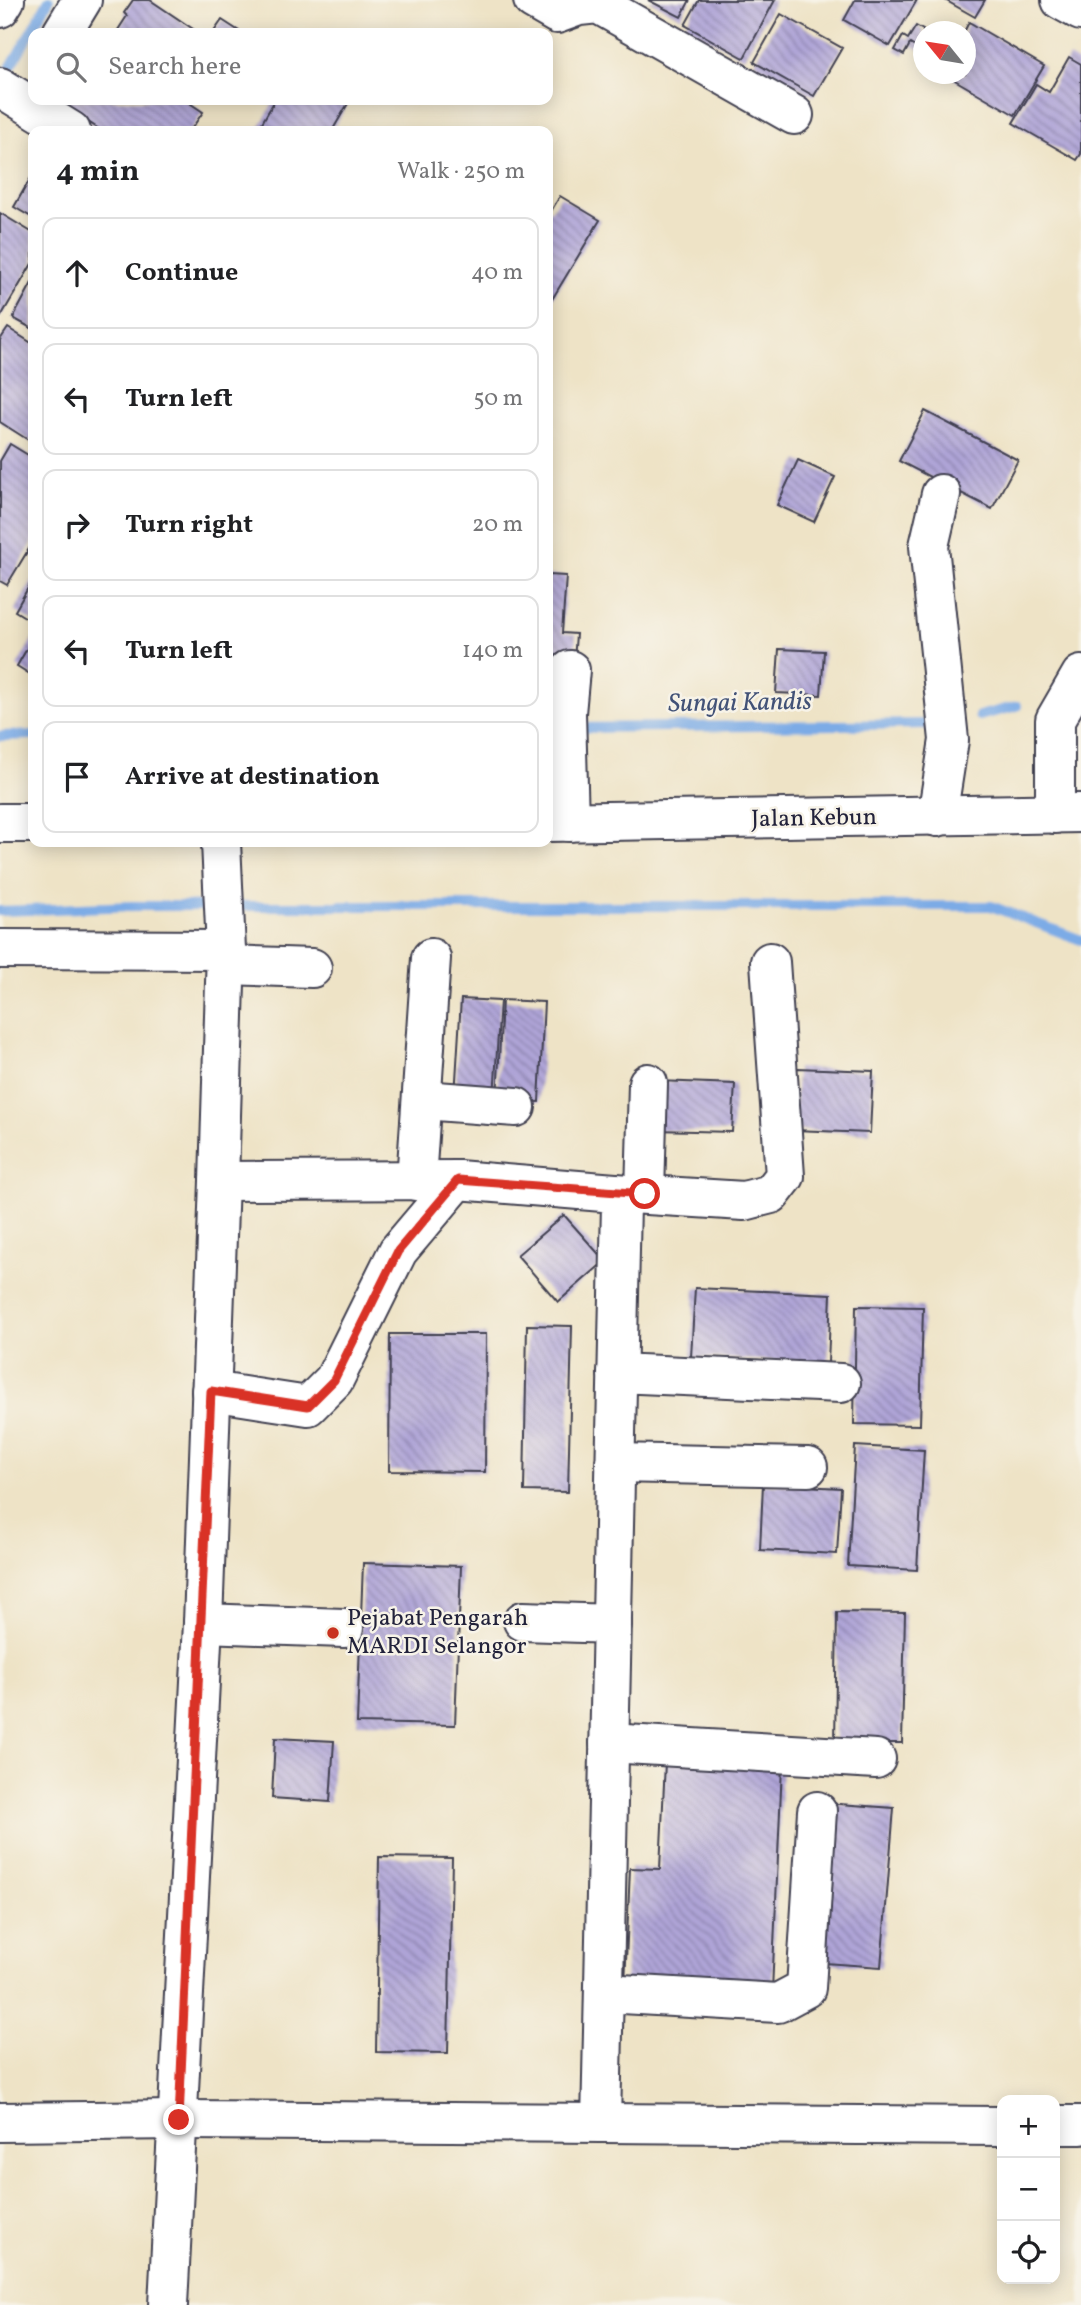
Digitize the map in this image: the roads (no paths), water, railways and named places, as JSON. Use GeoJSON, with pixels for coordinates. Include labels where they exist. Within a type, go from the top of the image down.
{"type":"FeatureCollection","features":[{"type":"Feature","properties":{"kind":"street"},"geometry":{"type":"LineString","coordinates":[[0,8],[5,0]]}},
{"type":"Feature","properties":{"kind":"street"},"geometry":{"type":"LineString","coordinates":[[65,28],[82,0]]}},
{"type":"Feature","properties":{"kind":"street"},"geometry":{"type":"LineString","coordinates":[[533,0],[558,14],[579,6],[598,4],[794,115]]}},
{"type":"Feature","properties":{"kind":"street"},"geometry":{"type":"LineString","coordinates":[[1060,0],[1081,11]]}},
{"type":"Feature","properties":{"kind":"street"},"geometry":{"type":"LineString","coordinates":[[33,105],[64,126]]}},
{"type":"Feature","properties":{"kind":"street"},"geometry":{"type":"LineString","coordinates":[[937,817],[949,740],[929,546],[941,494]]}},
{"type":"Feature","properties":{"kind":"street"},"geometry":{"type":"LineString","coordinates":[[558,822],[570,670]]}},
{"type":"Feature","properties":{"kind":"street"},"geometry":{"type":"LineString","coordinates":[[1068,814],[1055,720],[1081,676]]}},
{"type":"Feature","properties":{"kind":"street","name":"Jalan Kebun"},"geometry":{"type":"LineString","coordinates":[[558,822],[1068,814]]}},
{"type":"Feature","properties":{"kind":"street"},"geometry":{"type":"LineString","coordinates":[[0,823],[28,823]]}},
{"type":"Feature","properties":{"kind":"street"},"geometry":{"type":"LineString","coordinates":[[168,2305],[202,1623],[219,1181],[226,947],[222,860]]}},
{"type":"Feature","properties":{"kind":"street"},"geometry":{"type":"LineString","coordinates":[[0,949],[226,947],[312,968]]}},
{"type":"Feature","properties":{"kind":"street"},"geometry":{"type":"LineString","coordinates":[[416,1181],[431,958]]}},
{"type":"Feature","properties":{"kind":"street"},"geometry":{"type":"LineString","coordinates":[[219,1181],[458,1180],[744,1201],[771,1194],[785,1176],[770,962]]}},
{"type":"Feature","properties":{"kind":"street"},"geometry":{"type":"LineString","coordinates":[[601,2123],[621,1204],[630,1194],[648,1083]]}},
{"type":"Feature","properties":{"kind":"street"},"geometry":{"type":"LineString","coordinates":[[423,1100],[516,1107]]}},
{"type":"Feature","properties":{"kind":"street"},"geometry":{"type":"LineString","coordinates":[[211,1391],[308,1406],[334,1380],[398,1251],[458,1180]]}},
{"type":"Feature","properties":{"kind":"street"},"geometry":{"type":"LineString","coordinates":[[617,1373],[841,1383]]}},
{"type":"Feature","properties":{"kind":"street"},"geometry":{"type":"LineString","coordinates":[[615,1463],[808,1467]]}},
{"type":"Feature","properties":{"kind":"street"},"geometry":{"type":"LineString","coordinates":[[523,1620],[612,1624]]}},
{"type":"Feature","properties":{"kind":"street"},"geometry":{"type":"LineString","coordinates":[[202,1623],[344,1628]]}},
{"type":"Feature","properties":{"kind":"street"},"geometry":{"type":"LineString","coordinates":[[609,1743],[876,1759]]}},
{"type":"Feature","properties":{"kind":"street"},"geometry":{"type":"LineString","coordinates":[[604,1993],[778,2003],[806,1989],[817,1811]]}},
{"type":"Feature","properties":{"kind":"street"},"geometry":{"type":"LineString","coordinates":[[0,2122],[179,2120],[997,2126]]}},
{"type":"Feature","properties":{"kind":"street"},"geometry":{"type":"LineString","coordinates":[[1060,2125],[1081,2125]]}},
{"type":"Feature","properties":{"kind":"waterway"},"geometry":{"type":"LineString","coordinates":[[33,28],[49,0]]}},
{"type":"Feature","properties":{"kind":"waterway"},"geometry":{"type":"LineString","coordinates":[[2,82],[28,37]]}},
{"type":"Feature","properties":{"kind":"waterway","name":"Sungai Kandis"},"geometry":{"type":"LineString","coordinates":[[979,716],[1017,706]]}},
{"type":"Feature","properties":{"kind":"waterway","name":"Sungai Kandis"},"geometry":{"type":"LineString","coordinates":[[571,728],[932,724]]}},
{"type":"Feature","properties":{"kind":"waterway","name":"Sungai Kandis"},"geometry":{"type":"LineString","coordinates":[[0,736],[28,735]]}},
{"type":"Feature","properties":{"kind":"waterway"},"geometry":{"type":"LineString","coordinates":[[0,911],[134,906],[991,906],[1081,940]]}},
{"type":"Feature","properties":{"kind":"place","name":"Pejabat Pengarah MARDI Selangor"},"geometry":{"type":"Point","coordinates":[333,1633]}}]}
